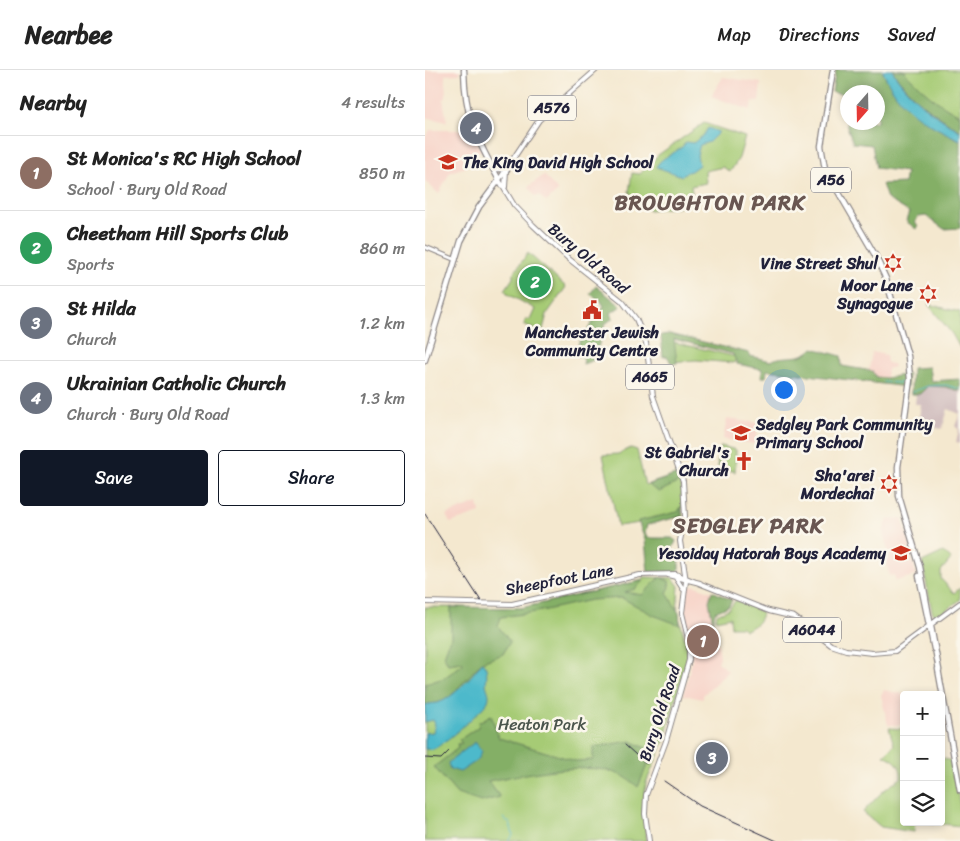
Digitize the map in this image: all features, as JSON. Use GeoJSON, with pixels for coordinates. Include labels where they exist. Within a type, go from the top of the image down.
{"type":"FeatureCollection","features":[{"type":"Feature","properties":{"kind":"highway","name":"Bury Old Road"},"geometry":{"type":"LineString","coordinates":[[464,70],[464,98],[469,118],[499,180]]}},
{"type":"Feature","properties":{"kind":"highway","name":"A56"},"geometry":{"type":"LineString","coordinates":[[833,70],[821,146],[822,157],[825,169],[875,255],[894,304],[910,373],[898,467],[899,496],[919,564]]}},
{"type":"Feature","properties":{"kind":"highway"},"geometry":{"type":"LineString","coordinates":[[493,168],[507,169]]}},
{"type":"Feature","properties":{"kind":"highway","name":"A576"},"geometry":{"type":"LineString","coordinates":[[425,360],[465,232],[499,180]]}},
{"type":"Feature","properties":{"kind":"highway"},"geometry":{"type":"LineString","coordinates":[[919,564],[930,616],[931,637],[939,670]]}},
{"type":"Feature","properties":{"kind":"highway"},"geometry":{"type":"LineString","coordinates":[[919,564],[960,790]]}},
{"type":"Feature","properties":{"kind":"main road","name":"A576"},"geometry":{"type":"LineString","coordinates":[[499,180],[539,120],[596,70]]}},
{"type":"Feature","properties":{"kind":"main road"},"geometry":{"type":"LineString","coordinates":[[494,187],[505,189],[507,169]]}},
{"type":"Feature","properties":{"kind":"main road","name":"Bury Old Road"},"geometry":{"type":"LineString","coordinates":[[499,180],[523,215],[540,233],[569,259],[622,301],[636,319],[646,343],[653,396],[684,486],[685,516],[680,541],[684,590],[682,614],[689,643],[688,666],[666,741],[646,795],[645,814],[649,841]]}},
{"type":"Feature","properties":{"kind":"main road","name":"Sheepfoot Lane"},"geometry":{"type":"LineString","coordinates":[[425,602],[516,603],[640,575],[683,577]]}},
{"type":"Feature","properties":{"kind":"main road"},"geometry":{"type":"LineString","coordinates":[[671,575],[684,590],[689,584],[698,583]]}},
{"type":"Feature","properties":{"kind":"main road","name":"A6044"},"geometry":{"type":"LineString","coordinates":[[683,577],[769,611],[794,616],[826,643],[846,650],[872,653],[895,651],[960,603]]}},
{"type":"Feature","properties":{"kind":"main road"},"geometry":{"type":"LineString","coordinates":[[930,616],[940,618]]}},
{"type":"Feature","properties":{"kind":"main road"},"geometry":{"type":"LineString","coordinates":[[923,632],[931,637]]}},
{"type":"Feature","properties":{"kind":"street"},"geometry":{"type":"LineString","coordinates":[[425,247],[456,260]]}},
{"type":"Feature","properties":{"kind":"shaded area"},"geometry":{"type":"Polygon","coordinates":[[[425,70],[460,70],[460,74],[445,75],[446,98],[443,99],[447,122],[425,117],[425,70]]]}},
{"type":"Feature","properties":{"kind":"shaded area"},"geometry":{"type":"Polygon","coordinates":[[[723,77],[761,83],[759,102],[753,101],[750,110],[711,96],[723,77]]]}},
{"type":"Feature","properties":{"kind":"shaded area","name":"The King David High School"},"geometry":{"type":"Polygon","coordinates":[[[430,130],[472,130],[481,150],[474,154],[466,167],[450,172],[439,194],[425,181],[425,137],[430,130]]]}},
{"type":"Feature","properties":{"kind":"shaded area"},"geometry":{"type":"Polygon","coordinates":[[[544,175],[558,191],[546,202],[539,195],[536,197],[528,187],[544,175]]]}},
{"type":"Feature","properties":{"kind":"shaded area"},"geometry":{"type":"Polygon","coordinates":[[[872,352],[886,355],[887,363],[893,364],[894,367],[887,369],[886,378],[876,377],[869,370],[872,352]]]}},
{"type":"Feature","properties":{"kind":"shaded area"},"geometry":{"type":"Polygon","coordinates":[[[928,386],[946,387],[960,391],[960,414],[948,409],[942,429],[918,425],[921,404],[915,404],[916,394],[920,394],[928,386]]]}},
{"type":"Feature","properties":{"kind":"shaded area"},"geometry":{"type":"Polygon","coordinates":[[[960,414],[960,443],[956,442],[959,430],[955,426],[960,414]]]}},
{"type":"Feature","properties":{"kind":"shaded area","name":"Sedgley Park Community Primary School"},"geometry":{"type":"Polygon","coordinates":[[[727,419],[759,423],[755,444],[723,439],[727,419]]]}},
{"type":"Feature","properties":{"kind":"shaded area"},"geometry":{"type":"Polygon","coordinates":[[[478,503],[480,513],[450,523],[446,515],[478,503]]]}},
{"type":"Feature","properties":{"kind":"shaded area","name":"Yesoiday Hatorah Boys Academy"},"geometry":{"type":"Polygon","coordinates":[[[902,518],[914,556],[912,557],[916,575],[896,581],[894,575],[890,576],[885,560],[890,559],[883,532],[888,519],[902,518]]]}},
{"type":"Feature","properties":{"kind":"shaded area"},"geometry":{"type":"Polygon","coordinates":[[[693,585],[712,592],[714,642],[718,644],[720,657],[718,662],[728,671],[703,695],[703,699],[683,695],[692,662],[685,608],[688,588],[693,585]]]}},
{"type":"Feature","properties":{"kind":"shaded area"},"geometry":{"type":"Polygon","coordinates":[[[884,690],[900,693],[900,725],[888,725],[881,695],[884,690]]]}},
{"type":"Feature","properties":{"kind":"green space"},"geometry":{"type":"Polygon","coordinates":[[[836,70],[882,70],[896,94],[905,104],[924,120],[960,140],[960,228],[944,229],[926,216],[918,217],[915,223],[918,225],[916,229],[906,221],[909,212],[887,199],[882,184],[904,183],[906,172],[876,168],[872,145],[853,143],[848,130],[885,130],[885,85],[840,85],[840,94],[832,92],[836,70]]]}},
{"type":"Feature","properties":{"kind":"green space"},"geometry":{"type":"Polygon","coordinates":[[[892,70],[960,70],[960,131],[892,70]]]}},
{"type":"Feature","properties":{"kind":"green space"},"geometry":{"type":"Polygon","coordinates":[[[892,70],[903,70],[929,95],[960,115],[960,131],[914,96],[892,70]]]}},
{"type":"Feature","properties":{"kind":"green space"},"geometry":{"type":"Polygon","coordinates":[[[704,123],[745,137],[739,158],[730,172],[723,167],[705,171],[706,183],[691,186],[694,205],[649,210],[629,192],[632,173],[640,174],[658,155],[704,123]]]}},
{"type":"Feature","properties":{"kind":"green space"},"geometry":{"type":"Polygon","coordinates":[[[528,253],[566,287],[547,314],[542,333],[524,324],[527,319],[530,320],[535,309],[508,294],[505,290],[513,278],[513,274],[528,253]]]}},
{"type":"Feature","properties":{"kind":"green space"},"geometry":{"type":"Polygon","coordinates":[[[596,286],[621,306],[611,313],[613,318],[605,324],[594,360],[583,364],[584,359],[576,355],[579,342],[604,306],[600,300],[590,294],[596,286]]]}},
{"type":"Feature","properties":{"kind":"green space"},"geometry":{"type":"Polygon","coordinates":[[[928,304],[960,312],[960,348],[952,334],[928,304]]]}},
{"type":"Feature","properties":{"kind":"green space"},"geometry":{"type":"Polygon","coordinates":[[[670,334],[749,353],[750,356],[771,361],[803,355],[813,348],[841,356],[842,366],[872,371],[876,377],[886,378],[908,374],[907,387],[767,370],[766,377],[762,377],[762,369],[737,364],[733,354],[674,339],[677,363],[672,364],[667,356],[663,357],[661,335],[670,334]]]}},
{"type":"Feature","properties":{"kind":"green space"},"geometry":{"type":"Polygon","coordinates":[[[669,341],[737,357],[734,363],[696,360],[670,362],[669,341]]]}},
{"type":"Feature","properties":{"kind":"green space"},"geometry":{"type":"Polygon","coordinates":[[[929,367],[931,381],[960,379],[960,391],[946,387],[928,386],[920,394],[911,394],[912,368],[929,367]]]}},
{"type":"Feature","properties":{"kind":"green space"},"geometry":{"type":"Polygon","coordinates":[[[721,446],[736,450],[735,472],[717,466],[720,463],[717,464],[721,446]]]}},
{"type":"Feature","properties":{"kind":"green space"},"geometry":{"type":"Polygon","coordinates":[[[631,448],[637,450],[645,485],[679,474],[683,517],[618,526],[603,455],[618,454],[631,448]]]}},
{"type":"Feature","properties":{"kind":"green space"},"geometry":{"type":"Polygon","coordinates":[[[678,474],[679,482],[659,492],[648,485],[678,474]]]}},
{"type":"Feature","properties":{"kind":"green space"},"geometry":{"type":"Polygon","coordinates":[[[681,506],[681,516],[647,525],[645,533],[647,538],[672,538],[676,541],[672,549],[679,558],[679,569],[677,572],[648,572],[645,540],[638,521],[678,512],[681,506]]]}},
{"type":"Feature","properties":{"kind":"green space"},"geometry":{"type":"Polygon","coordinates":[[[943,552],[951,559],[941,571],[941,579],[954,593],[960,588],[960,600],[936,617],[932,611],[922,562],[943,552]]]}},
{"type":"Feature","properties":{"kind":"green space","name":"Heaton Park"},"geometry":{"type":"Polygon","coordinates":[[[644,577],[673,578],[679,586],[677,610],[686,643],[687,659],[664,741],[646,783],[643,808],[647,841],[425,841],[425,607],[521,608],[643,580],[644,577]]]}},
{"type":"Feature","properties":{"kind":"green space"},"geometry":{"type":"Polygon","coordinates":[[[660,577],[669,581],[670,587],[667,593],[679,613],[680,625],[653,615],[622,598],[591,600],[537,612],[501,617],[498,626],[510,642],[503,654],[482,662],[449,698],[439,703],[425,705],[425,684],[444,678],[463,664],[462,662],[448,664],[444,656],[451,637],[451,607],[521,608],[644,580],[635,589],[625,592],[642,595],[660,577]]]}},
{"type":"Feature","properties":{"kind":"green space"},"geometry":{"type":"Polygon","coordinates":[[[712,591],[732,600],[729,606],[715,612],[713,623],[709,601],[712,591]]]}},
{"type":"Feature","properties":{"kind":"green space"},"geometry":{"type":"Polygon","coordinates":[[[736,600],[762,612],[759,621],[754,626],[745,630],[742,627],[731,627],[730,617],[716,620],[717,614],[729,609],[736,600]]]}},
{"type":"Feature","properties":{"kind":"green space"},"geometry":{"type":"Polygon","coordinates":[[[491,715],[499,738],[576,761],[593,760],[593,747],[631,741],[653,751],[638,787],[623,776],[605,770],[572,768],[535,772],[488,781],[500,797],[481,802],[457,794],[434,767],[458,748],[457,744],[462,743],[459,740],[478,727],[479,722],[491,715]]]}},
{"type":"Feature","properties":{"kind":"green space"},"geometry":{"type":"Polygon","coordinates":[[[889,728],[900,729],[900,770],[897,764],[884,755],[894,745],[889,728]]]}},
{"type":"Feature","properties":{"kind":"green space"},"geometry":{"type":"Polygon","coordinates":[[[945,759],[952,761],[960,806],[960,826],[945,824],[945,759]]]}},
{"type":"Feature","properties":{"kind":"green space"},"geometry":{"type":"Polygon","coordinates":[[[900,779],[900,826],[915,826],[914,832],[881,827],[863,812],[883,791],[900,779]]]}},
{"type":"Feature","properties":{"kind":"water"},"geometry":{"type":"Polygon","coordinates":[[[882,70],[892,70],[913,97],[960,131],[960,140],[934,127],[913,113],[896,95],[882,70]]]}},
{"type":"Feature","properties":{"kind":"water"},"geometry":{"type":"Polygon","coordinates":[[[708,128],[719,132],[709,142],[700,145],[697,155],[699,165],[691,171],[682,176],[656,167],[662,160],[680,149],[686,142],[693,143],[703,136],[708,128]]]}},
{"type":"Feature","properties":{"kind":"water"},"geometry":{"type":"Polygon","coordinates":[[[482,662],[487,671],[488,701],[471,719],[444,742],[433,749],[425,749],[425,733],[433,732],[435,724],[433,720],[425,722],[425,705],[440,702],[451,696],[469,679],[482,662]]]}},
{"type":"Feature","properties":{"kind":"water"},"geometry":{"type":"Polygon","coordinates":[[[475,742],[482,751],[478,760],[460,772],[450,769],[448,763],[475,742]]]}},
{"type":"Feature","properties":{"kind":"waterway"},"geometry":{"type":"LineString","coordinates":[[883,382],[901,383],[906,387]]}},
{"type":"Feature","properties":{"kind":"waterway"},"geometry":{"type":"LineString","coordinates":[[912,392],[928,386],[946,385],[960,389]]}},
{"type":"Feature","properties":{"kind":"waterway"},"geometry":{"type":"LineString","coordinates":[[503,818],[510,823],[513,835],[509,841]]}},
{"type":"Feature","properties":{"kind":"tram line"},"geometry":{"type":"LineString","coordinates":[[425,514],[481,601]]}},
{"type":"Feature","properties":{"kind":"tram line"},"geometry":{"type":"LineString","coordinates":[[625,745],[646,764]]}},
{"type":"Feature","properties":{"kind":"tram line"},"geometry":{"type":"LineString","coordinates":[[425,758],[441,759],[449,751]]}},
{"type":"Feature","properties":{"kind":"tram line"},"geometry":{"type":"LineString","coordinates":[[664,781],[700,806],[777,841]]}},
{"type":"Feature","properties":{"kind":"place","name":"Ukrainian Catholic Church"},"geometry":{"type":"Point","coordinates":[476,128]}},
{"type":"Feature","properties":{"kind":"place","name":"The King David High School"},"geometry":{"type":"Point","coordinates":[448,162]}},
{"type":"Feature","properties":{"kind":"place","name":"Vine Street Shul"},"geometry":{"type":"Point","coordinates":[893,263]}},
{"type":"Feature","properties":{"kind":"place","name":"Cheetham Hill Sports Club"},"geometry":{"type":"Point","coordinates":[535,282]}},
{"type":"Feature","properties":{"kind":"place","name":"Moor Lane Synagogue"},"geometry":{"type":"Point","coordinates":[928,294]}},
{"type":"Feature","properties":{"kind":"place","name":"Manchester Jewish Community Centre"},"geometry":{"type":"Point","coordinates":[592,310]}},
{"type":"Feature","properties":{"kind":"place","name":"Sedgley Park Community Primary School"},"geometry":{"type":"Point","coordinates":[741,433]}},
{"type":"Feature","properties":{"kind":"place","name":"St Gabriel's Church"},"geometry":{"type":"Point","coordinates":[744,461]}},
{"type":"Feature","properties":{"kind":"place","name":"Sha'arei Mordechai"},"geometry":{"type":"Point","coordinates":[889,484]}},
{"type":"Feature","properties":{"kind":"place","name":"Yesoiday Hatorah Boys Academy"},"geometry":{"type":"Point","coordinates":[901,553]}},
{"type":"Feature","properties":{"kind":"place","name":"St Monica's RC High School"},"geometry":{"type":"Point","coordinates":[703,641]}},
{"type":"Feature","properties":{"kind":"place","name":"St Hilda"},"geometry":{"type":"Point","coordinates":[712,758]}},
{"type":"Feature","properties":{"kind":"district","name":"BROUGHTON PARK"},"geometry":{"type":"Point","coordinates":[710,203]}},
{"type":"Feature","properties":{"kind":"district","name":"SEDGLEY PARK"},"geometry":{"type":"Point","coordinates":[748,526]}}]}
